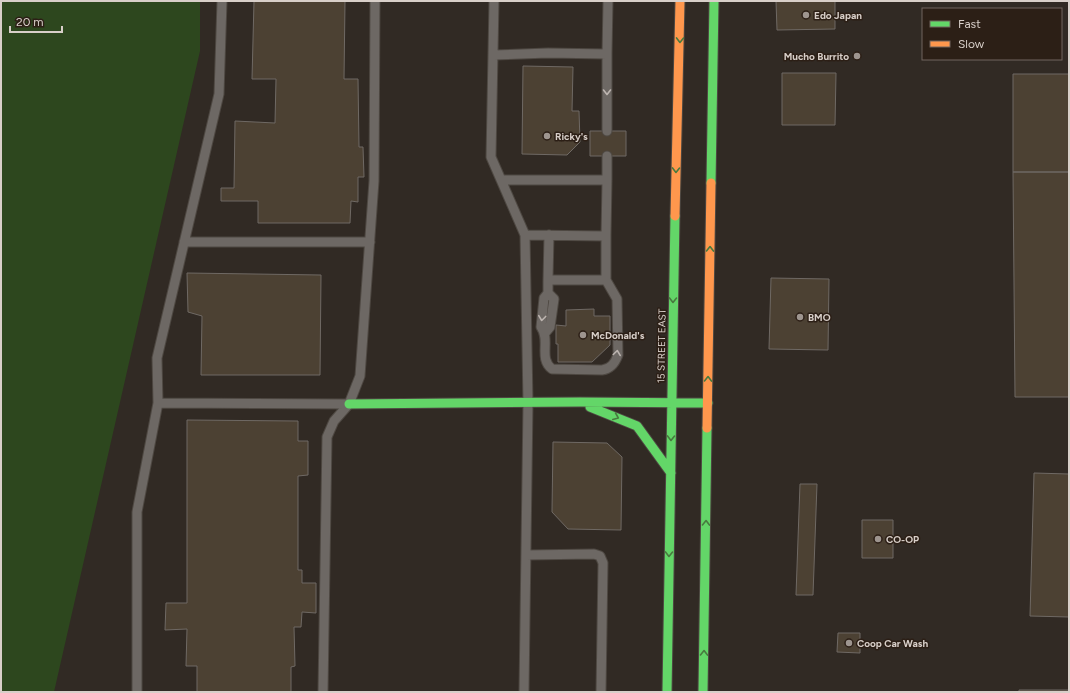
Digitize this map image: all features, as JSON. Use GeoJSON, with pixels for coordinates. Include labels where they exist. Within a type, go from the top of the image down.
{"type":"FeatureCollection","features":[{"type":"Feature","properties":{"kind":"main road","name":"15 STREET EAST"},"geometry":{"type":"LineString","coordinates":[[667,692],[671,403],[680,1]]}},
{"type":"Feature","properties":{"kind":"main road"},"geometry":{"type":"LineString","coordinates":[[703,692],[714,1]]}},
{"type":"Feature","properties":{"kind":"main road"},"geometry":{"type":"LineString","coordinates":[[580,402],[637,426],[670,473]]}},
{"type":"Feature","properties":{"kind":"main road"},"geometry":{"type":"LineString","coordinates":[[348,404],[580,402],[708,403]]}},
{"type":"Feature","properties":{"kind":"lane"},"geometry":{"type":"LineString","coordinates":[[137,692],[137,512],[158,403],[157,358],[219,94],[222,1]]}},
{"type":"Feature","properties":{"kind":"lane"},"geometry":{"type":"LineString","coordinates":[[323,692],[326,437],[334,420],[348,404],[360,376],[374,181],[375,1]]}},
{"type":"Feature","properties":{"kind":"lane"},"geometry":{"type":"LineString","coordinates":[[494,1],[491,157],[525,235],[528,403],[524,692]]}},
{"type":"Feature","properties":{"kind":"lane"},"geometry":{"type":"LineString","coordinates":[[607,131],[608,1]]}},
{"type":"Feature","properties":{"kind":"lane"},"geometry":{"type":"LineString","coordinates":[[494,55],[548,53],[607,54]]}},
{"type":"Feature","properties":{"kind":"lane"},"geometry":{"type":"LineString","coordinates":[[549,235],[548,293],[544,298],[541,327],[545,333],[546,362],[552,369],[608,369],[615,362],[618,355],[617,299],[606,280],[607,156]]}},
{"type":"Feature","properties":{"kind":"lane"},"geometry":{"type":"LineString","coordinates":[[501,180],[607,180]]}},
{"type":"Feature","properties":{"kind":"lane"},"geometry":{"type":"LineString","coordinates":[[525,235],[606,236]]}},
{"type":"Feature","properties":{"kind":"lane"},"geometry":{"type":"LineString","coordinates":[[184,242],[370,242]]}},
{"type":"Feature","properties":{"kind":"lane"},"geometry":{"type":"LineString","coordinates":[[548,280],[606,280]]}},
{"type":"Feature","properties":{"kind":"lane"},"geometry":{"type":"LineString","coordinates":[[158,403],[348,404]]}},
{"type":"Feature","properties":{"kind":"lane"},"geometry":{"type":"LineString","coordinates":[[526,555],[594,554],[600,556],[603,563],[601,692]]}},
{"type":"Feature","properties":{"kind":"green space"},"geometry":{"type":"Polygon","coordinates":[[[1,1],[200,1],[200,51],[54,692],[1,692],[1,1]]]}},
{"type":"Feature","properties":{"kind":"building"},"geometry":{"type":"Polygon","coordinates":[[[254,1],[345,1],[344,79],[358,79],[359,147],[363,147],[364,177],[358,177],[358,202],[351,201],[350,223],[258,223],[258,201],[221,201],[221,188],[234,188],[235,121],[275,123],[276,79],[252,79],[254,1]]]}},
{"type":"Feature","properties":{"kind":"building","name":"Edo Japan"},"geometry":{"type":"Polygon","coordinates":[[[776,1],[835,1],[835,29],[777,30],[776,1]]]}},
{"type":"Feature","properties":{"kind":"building"},"geometry":{"type":"Polygon","coordinates":[[[523,66],[573,67],[572,111],[579,111],[580,142],[567,155],[522,154],[523,66]]]}},
{"type":"Feature","properties":{"kind":"building"},"geometry":{"type":"Polygon","coordinates":[[[782,73],[836,73],[835,125],[782,125],[782,73]]]}},
{"type":"Feature","properties":{"kind":"building"},"geometry":{"type":"Polygon","coordinates":[[[1013,74],[1069,74],[1069,172],[1013,172],[1013,74]]]}},
{"type":"Feature","properties":{"kind":"building"},"geometry":{"type":"Polygon","coordinates":[[[590,131],[626,131],[626,156],[590,156],[590,131]]]}},
{"type":"Feature","properties":{"kind":"building"},"geometry":{"type":"Polygon","coordinates":[[[1013,172],[1069,172],[1069,397],[1015,397],[1013,172]]]}},
{"type":"Feature","properties":{"kind":"building"},"geometry":{"type":"Polygon","coordinates":[[[187,273],[321,275],[320,375],[201,375],[202,316],[188,312],[187,273]]]}},
{"type":"Feature","properties":{"kind":"building"},"geometry":{"type":"Polygon","coordinates":[[[771,278],[829,279],[828,350],[769,349],[771,278]]]}},
{"type":"Feature","properties":{"kind":"building","name":"McDonald's"},"geometry":{"type":"Polygon","coordinates":[[[594,309],[594,316],[610,316],[610,345],[592,362],[558,362],[556,325],[566,326],[566,310],[594,309]]]}},
{"type":"Feature","properties":{"kind":"building"},"geometry":{"type":"Polygon","coordinates":[[[187,420],[298,421],[298,441],[308,441],[308,475],[298,476],[298,570],[302,570],[302,583],[316,583],[316,613],[302,612],[301,627],[294,627],[295,666],[291,667],[291,692],[197,692],[197,666],[186,666],[187,629],[165,630],[166,603],[187,603],[187,420]]]}},
{"type":"Feature","properties":{"kind":"building"},"geometry":{"type":"Polygon","coordinates":[[[553,442],[607,443],[622,457],[621,530],[568,529],[552,512],[553,442]]]}},
{"type":"Feature","properties":{"kind":"building"},"geometry":{"type":"Polygon","coordinates":[[[1034,473],[1069,474],[1069,617],[1030,616],[1034,473]]]}},
{"type":"Feature","properties":{"kind":"building"},"geometry":{"type":"Polygon","coordinates":[[[800,484],[817,484],[813,595],[796,595],[800,484]]]}},
{"type":"Feature","properties":{"kind":"building","name":"CO-OP"},"geometry":{"type":"Polygon","coordinates":[[[862,520],[893,520],[893,558],[862,558],[862,520]]]}},
{"type":"Feature","properties":{"kind":"building","name":"Coop Car Wash"},"geometry":{"type":"Polygon","coordinates":[[[838,633],[860,633],[860,653],[837,652],[838,633]]]}},
{"type":"Feature","properties":{"kind":"building"},"geometry":{"type":"Polygon","coordinates":[[[1019,690],[1069,690],[1069,692],[1019,692],[1019,690]]]}},
{"type":"Feature","properties":{"kind":"traffic: fast"},"geometry":{"type":"LineString","coordinates":[[711,183],[714,1]]}},
{"type":"Feature","properties":{"kind":"traffic: fast"},"geometry":{"type":"LineString","coordinates":[[667,692],[675,216]]}},
{"type":"Feature","properties":{"kind":"traffic: fast"},"geometry":{"type":"LineString","coordinates":[[349,404],[580,402],[708,403]]}},
{"type":"Feature","properties":{"kind":"traffic: fast"},"geometry":{"type":"LineString","coordinates":[[590,407],[637,426],[671,473]]}},
{"type":"Feature","properties":{"kind":"traffic: fast"},"geometry":{"type":"LineString","coordinates":[[703,692],[707,428]]}},
{"type":"Feature","properties":{"kind":"traffic: slow"},"geometry":{"type":"LineString","coordinates":[[675,216],[680,1]]}},
{"type":"Feature","properties":{"kind":"traffic: slow"},"geometry":{"type":"LineString","coordinates":[[707,428],[711,183]]}},
{"type":"Feature","properties":{"kind":"place","name":"Edo Japan"},"geometry":{"type":"Point","coordinates":[806,15]}},
{"type":"Feature","properties":{"kind":"place","name":"Mucho Burrito"},"geometry":{"type":"Point","coordinates":[857,56]}},
{"type":"Feature","properties":{"kind":"place","name":"Ricky's"},"geometry":{"type":"Point","coordinates":[547,136]}},
{"type":"Feature","properties":{"kind":"place","name":"BMO"},"geometry":{"type":"Point","coordinates":[800,317]}},
{"type":"Feature","properties":{"kind":"place","name":"McDonald's"},"geometry":{"type":"Point","coordinates":[583,335]}},
{"type":"Feature","properties":{"kind":"place","name":"CO-OP"},"geometry":{"type":"Point","coordinates":[878,539]}},
{"type":"Feature","properties":{"kind":"place","name":"Coop Car Wash"},"geometry":{"type":"Point","coordinates":[849,643]}}]}
